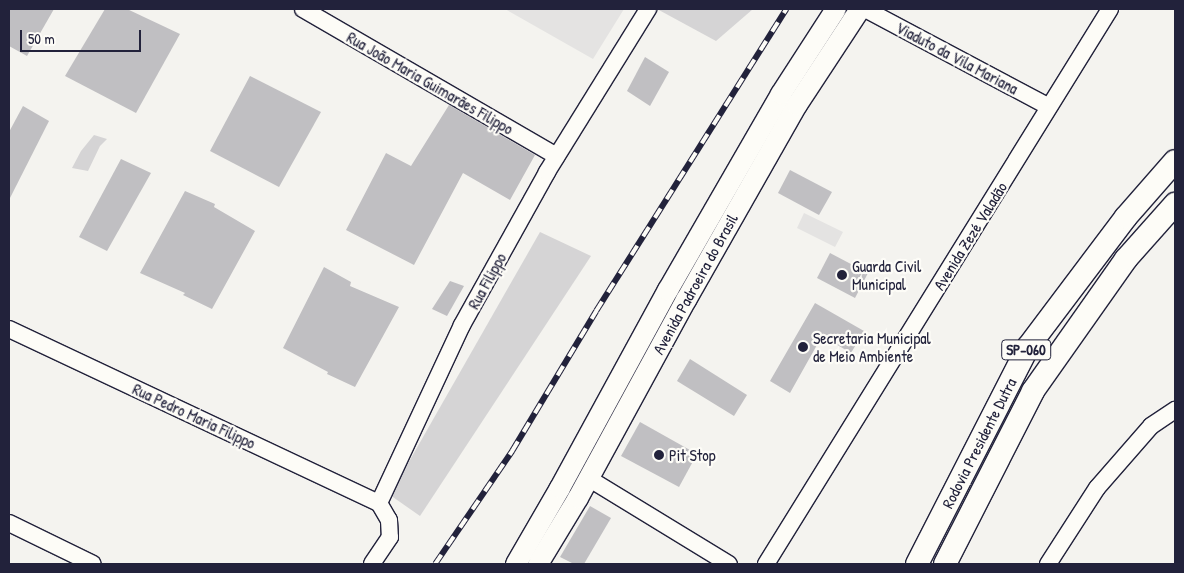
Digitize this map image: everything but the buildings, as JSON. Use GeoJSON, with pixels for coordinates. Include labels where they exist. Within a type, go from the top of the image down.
{"type":"FeatureCollection","features":[{"type":"Feature","properties":{"kind":"highway","name":"Rodovia Presidente Dutra"},"geometry":{"type":"LineString","coordinates":[[917,564],[1028,347],[1126,217],[1175,161]]}},
{"type":"Feature","properties":{"kind":"highway","name":"Rodovia Presidente Dutra"},"geometry":{"type":"LineString","coordinates":[[945,564],[1032,391],[1126,259],[1175,204]]}},
{"type":"Feature","properties":{"kind":"main road","name":"Avenida Padroeira do Brasil"},"geometry":{"type":"LineString","coordinates":[[516,564],[560,488],[668,290],[771,111],[836,9]]}},
{"type":"Feature","properties":{"kind":"main road","name":"Avenida Padroeira do Brasil"},"geometry":{"type":"LineString","coordinates":[[538,564],[797,105],[860,9]]}},
{"type":"Feature","properties":{"kind":"street","name":"Rua João Maria Guimarães Filippo"},"geometry":{"type":"LineString","coordinates":[[303,9],[557,156]]}},
{"type":"Feature","properties":{"kind":"street","name":"Rua Filippo"},"geometry":{"type":"LineString","coordinates":[[378,503],[462,325],[557,156],[648,9]]}},
{"type":"Feature","properties":{"kind":"street","name":"Viaduto da Vila Mariana"},"geometry":{"type":"LineString","coordinates":[[865,9],[1049,107]]}},
{"type":"Feature","properties":{"kind":"street","name":"Avenida Zezé Valadão"},"geometry":{"type":"LineString","coordinates":[[766,564],[1110,9]]}},
{"type":"Feature","properties":{"kind":"street","name":"Rua Pedro Maria Filippo"},"geometry":{"type":"LineString","coordinates":[[9,329],[378,503]]}},
{"type":"Feature","properties":{"kind":"street"},"geometry":{"type":"LineString","coordinates":[[1048,564],[1097,488],[1151,426],[1175,410]]}},
{"type":"Feature","properties":{"kind":"street"},"geometry":{"type":"LineString","coordinates":[[588,478],[729,564]]}},
{"type":"Feature","properties":{"kind":"street"},"geometry":{"type":"LineString","coordinates":[[372,564],[390,536],[389,520],[378,503]]}},
{"type":"Feature","properties":{"kind":"street"},"geometry":{"type":"LineString","coordinates":[[9,523],[93,564]]}},
{"type":"Feature","properties":{"kind":"shaded area"},"geometry":{"type":"Polygon","coordinates":[[[505,9],[624,9],[593,59],[505,9]]]}},
{"type":"Feature","properties":{"kind":"shaded area"},"geometry":{"type":"Polygon","coordinates":[[[657,9],[753,9],[716,41],[657,9]]]}},
{"type":"Feature","properties":{"kind":"shaded area"},"geometry":{"type":"Polygon","coordinates":[[[94,135],[107,139],[100,146],[88,171],[72,168],[81,151],[94,135]]]}},
{"type":"Feature","properties":{"kind":"shaded area"},"geometry":{"type":"Polygon","coordinates":[[[804,213],[843,232],[835,247],[797,228],[804,213]]]}},
{"type":"Feature","properties":{"kind":"shaded area"},"geometry":{"type":"Polygon","coordinates":[[[540,232],[591,256],[420,516],[390,495],[540,232]]]}},
{"type":"Feature","properties":{"kind":"railway"},"geometry":{"type":"LineString","coordinates":[[435,564],[512,451],[596,311],[786,9]]}},
{"type":"Feature","properties":{"kind":"place","name":"Guarda Civil Municipal"},"geometry":{"type":"Point","coordinates":[842,275]}},
{"type":"Feature","properties":{"kind":"place","name":"Secretaria Municipal de Meio Ambiente"},"geometry":{"type":"Point","coordinates":[803,347]}},
{"type":"Feature","properties":{"kind":"place","name":"Pit Stop"},"geometry":{"type":"Point","coordinates":[659,455]}}]}
